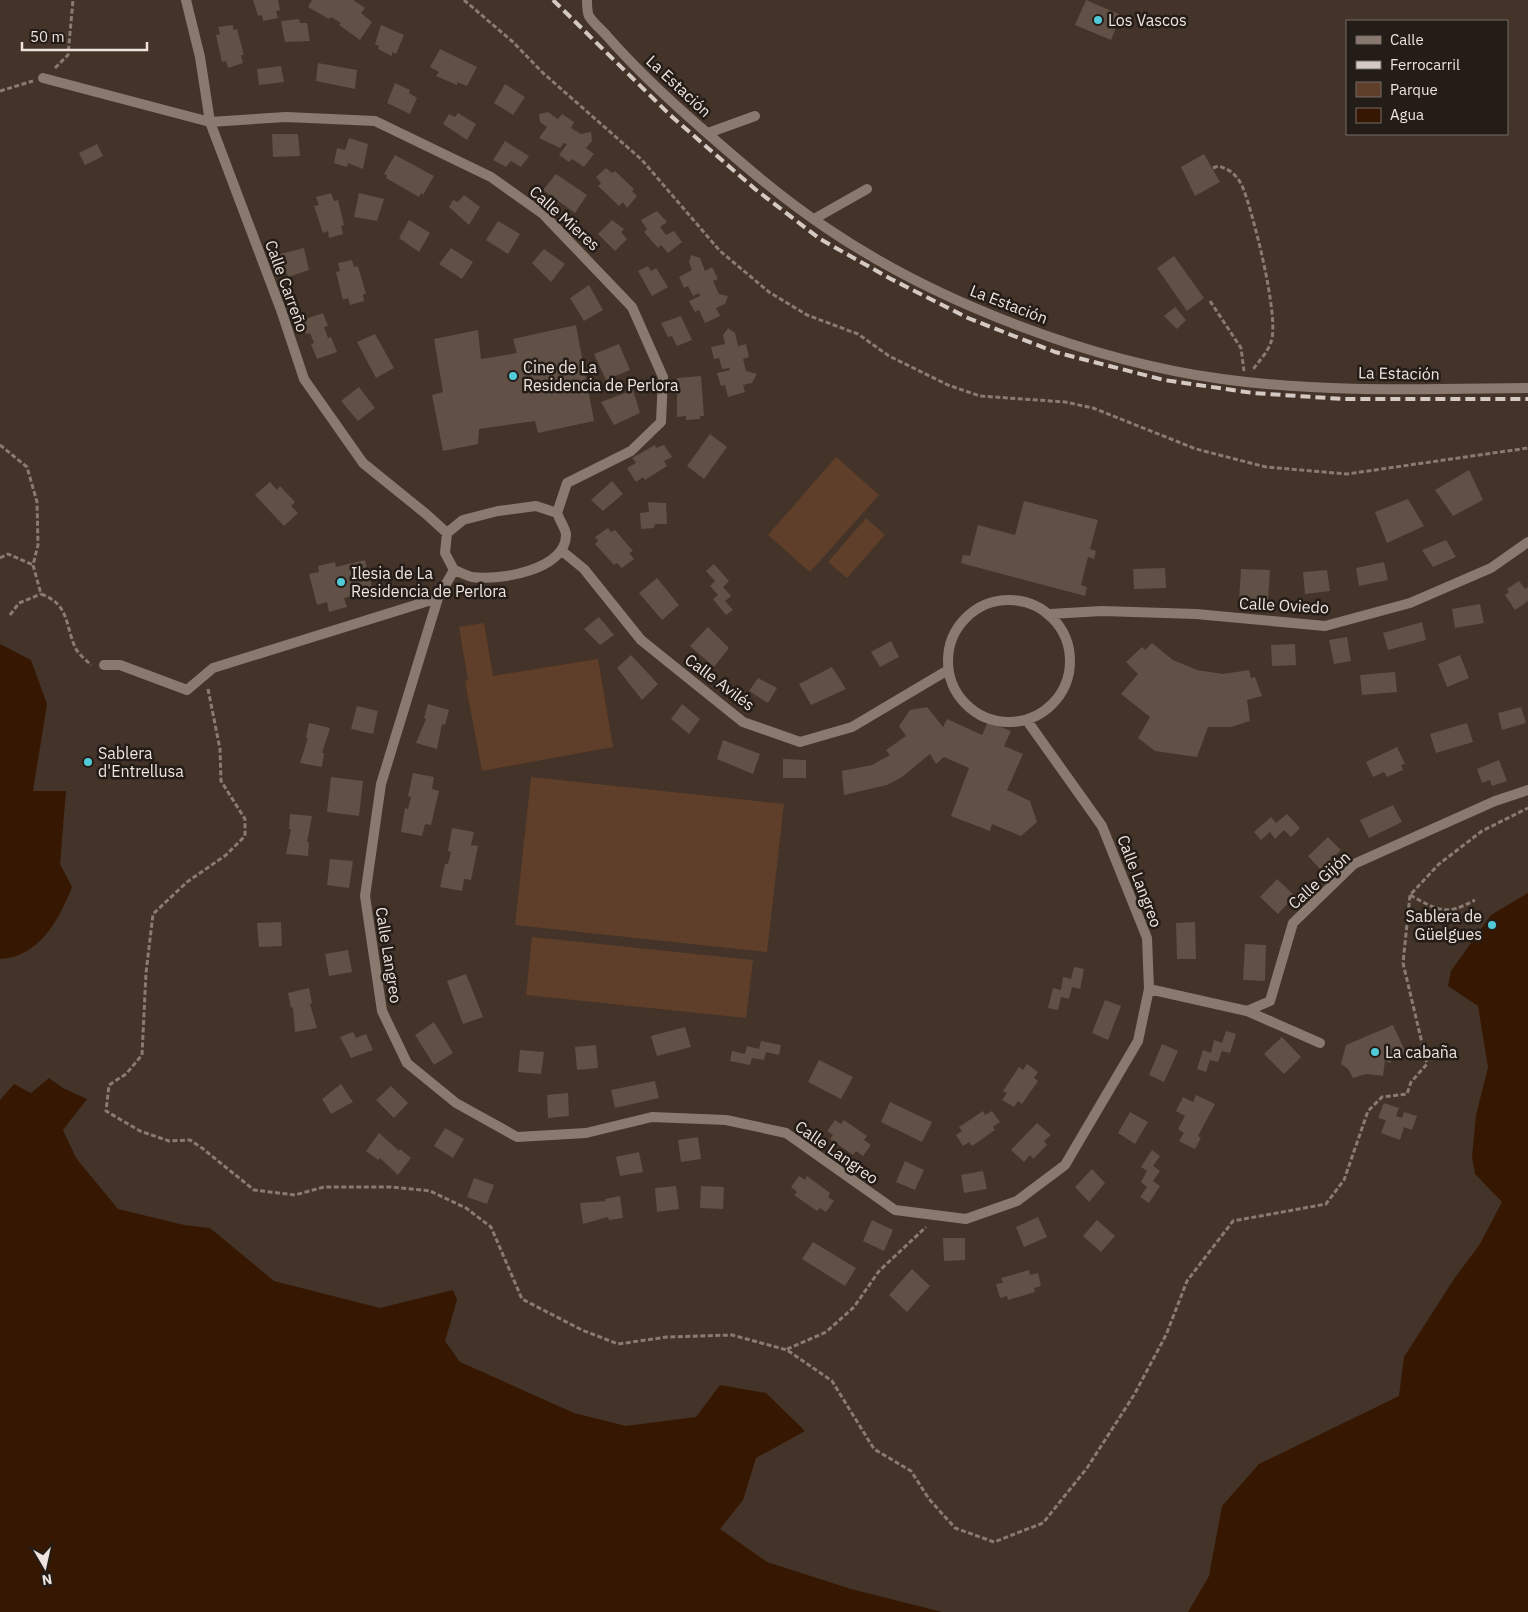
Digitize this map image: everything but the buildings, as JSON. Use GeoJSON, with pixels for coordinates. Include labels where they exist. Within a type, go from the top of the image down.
{"type":"FeatureCollection","features":[{"type":"Feature","properties":{"kind":"street","name":"Calle Carreño"},"geometry":{"type":"LineString","coordinates":[[186,0],[200,57],[210,122],[281,310],[304,379],[363,463],[426,514],[447,534]]}},
{"type":"Feature","properties":{"kind":"street","name":"La Estación"},"geometry":{"type":"LineString","coordinates":[[587,0],[589,16],[621,52],[708,133],[814,218],[908,277],[974,308],[1097,352],[1134,362],[1221,379],[1287,386],[1419,389],[1528,388]]}},
{"type":"Feature","properties":{"kind":"street","name":"Calle Mieres"},"geometry":{"type":"LineString","coordinates":[[43,78],[210,122],[286,117],[375,121],[491,176],[543,214],[632,306],[663,377],[662,422],[631,451],[567,483],[557,513]]}},
{"type":"Feature","properties":{"kind":"street"},"geometry":{"type":"LineString","coordinates":[[708,133],[755,116]]}},
{"type":"Feature","properties":{"kind":"street"},"geometry":{"type":"LineString","coordinates":[[814,218],[867,190]]}},
{"type":"Feature","properties":{"kind":"street"},"geometry":{"type":"LineString","coordinates":[[536,506],[557,513],[566,534],[562,551],[547,565],[508,575],[472,577],[454,570],[446,553],[447,534],[463,520],[498,511],[536,506]]}},
{"type":"Feature","properties":{"kind":"street","name":"Calle Oviedo"},"geometry":{"type":"LineString","coordinates":[[1050,614],[1102,611],[1196,614],[1325,626],[1410,603],[1491,568],[1528,542]]}},
{"type":"Feature","properties":{"kind":"street","name":"Calle Avilés"},"geometry":{"type":"LineString","coordinates":[[562,551],[584,568],[641,640],[648,646],[743,722],[800,742],[852,727],[948,670]]}},
{"type":"Feature","properties":{"kind":"street","name":"Calle Langreo"},"geometry":{"type":"LineString","coordinates":[[454,570],[438,598],[381,784],[365,896],[382,1011],[407,1063],[456,1103],[517,1138],[586,1133],[652,1117],[726,1120],[786,1133],[895,1210],[966,1219],[1018,1201],[1065,1165],[1138,1041],[1149,989],[1147,938],[1102,826],[1028,722]]}},
{"type":"Feature","properties":{"kind":"street"},"geometry":{"type":"LineString","coordinates":[[104,665],[120,665],[187,690],[212,668],[438,598]]}},
{"type":"Feature","properties":{"kind":"street"},"geometry":{"type":"LineString","coordinates":[[998,600],[1016,600],[1034,605],[1050,614],[1062,628],[1069,645],[1071,664],[1067,682],[1058,698],[1045,711],[1028,722],[1008,722],[986,718],[968,707],[955,691],[948,670],[948,649],[954,632],[965,617],[980,606],[998,600]]}},
{"type":"Feature","properties":{"kind":"street","name":"Calle Gijón"},"geometry":{"type":"LineString","coordinates":[[1247,1012],[1270,1001],[1293,923],[1354,864],[1496,801],[1528,790]]}},
{"type":"Feature","properties":{"kind":"street"},"geometry":{"type":"LineString","coordinates":[[1149,989],[1247,1012],[1320,1043]]}},
{"type":"Feature","properties":{"kind":"path"},"geometry":{"type":"LineString","coordinates":[[0,91],[43,78],[68,55],[73,0]]}},
{"type":"Feature","properties":{"kind":"path"},"geometry":{"type":"LineString","coordinates":[[464,0],[513,42],[543,73],[642,160],[720,251],[769,292],[807,315],[858,334],[889,356],[948,386],[980,396],[1065,402],[1093,408],[1196,449],[1266,467],[1347,474],[1528,448]]}},
{"type":"Feature","properties":{"kind":"path"},"geometry":{"type":"LineString","coordinates":[[1213,168],[1218,166],[1230,169],[1242,186],[1253,222],[1272,308],[1272,341],[1244,382]]}},
{"type":"Feature","properties":{"kind":"path"},"geometry":{"type":"LineString","coordinates":[[1210,301],[1241,348],[1244,362],[1244,382]]}},
{"type":"Feature","properties":{"kind":"path"},"geometry":{"type":"LineString","coordinates":[[0,445],[26,466],[37,502],[38,544],[33,565],[41,594]]}},
{"type":"Feature","properties":{"kind":"path"},"geometry":{"type":"LineString","coordinates":[[0,558],[8,554],[33,565]]}},
{"type":"Feature","properties":{"kind":"path"},"geometry":{"type":"LineString","coordinates":[[10,615],[18,603],[41,594],[53,598],[66,616],[76,649],[97,672],[104,665]]}},
{"type":"Feature","properties":{"kind":"path"},"geometry":{"type":"LineString","coordinates":[[202,678],[210,692],[220,749],[221,780],[244,819],[245,836],[226,855],[187,882],[153,914],[146,973],[142,1055],[126,1074],[109,1085],[106,1111],[140,1130],[168,1141],[190,1140],[254,1190],[295,1194],[324,1187],[392,1187],[430,1190],[466,1208],[491,1227],[522,1299],[582,1330],[618,1344],[667,1337],[732,1335],[787,1350],[832,1381],[874,1449],[911,1471],[929,1499],[955,1528],[994,1542],[1043,1523],[1087,1468],[1134,1395],[1166,1335],[1187,1281],[1219,1236],[1233,1221],[1326,1204],[1344,1180],[1368,1111],[1382,1097],[1407,1094],[1410,1082],[1427,1064],[1403,963],[1410,895],[1439,864],[1482,831],[1528,808]]}},
{"type":"Feature","properties":{"kind":"path"},"geometry":{"type":"LineString","coordinates":[[1410,895],[1427,904],[1447,911],[1456,910],[1476,900]]}},
{"type":"Feature","properties":{"kind":"path"},"geometry":{"type":"LineString","coordinates":[[787,1350],[826,1332],[854,1307],[879,1271],[916,1238],[936,1215]]}},
{"type":"Feature","properties":{"kind":"green space"},"geometry":{"type":"Polygon","coordinates":[[[836,457],[879,495],[810,572],[768,535],[836,457]]]}},
{"type":"Feature","properties":{"kind":"green space"},"geometry":{"type":"Polygon","coordinates":[[[866,518],[885,535],[847,578],[828,562],[866,518]]]}},
{"type":"Feature","properties":{"kind":"green space"},"geometry":{"type":"Polygon","coordinates":[[[484,623],[493,676],[598,659],[613,747],[482,771],[465,681],[468,680],[459,627],[484,623]]]}},
{"type":"Feature","properties":{"kind":"green space"},"geometry":{"type":"Polygon","coordinates":[[[531,777],[784,804],[767,952],[515,925],[531,777]]]}},
{"type":"Feature","properties":{"kind":"green space"},"geometry":{"type":"Polygon","coordinates":[[[532,937],[753,960],[746,1018],[526,995],[532,937]]]}},
{"type":"Feature","properties":{"kind":"water"},"geometry":{"type":"Polygon","coordinates":[[[0,644],[31,660],[47,704],[33,791],[66,791],[60,864],[72,887],[54,923],[37,944],[14,957],[0,959],[0,644]]]}},
{"type":"Feature","properties":{"kind":"water"},"geometry":{"type":"Polygon","coordinates":[[[1528,893],[1528,1612],[1188,1612],[1209,1576],[1222,1506],[1259,1464],[1399,1396],[1404,1357],[1454,1279],[1480,1244],[1502,1202],[1475,1174],[1472,1157],[1476,1115],[1488,1067],[1478,1006],[1448,986],[1451,971],[1491,915],[1528,893]]]}},
{"type":"Feature","properties":{"kind":"water"},"geometry":{"type":"Polygon","coordinates":[[[49,1078],[63,1088],[87,1099],[63,1130],[76,1158],[118,1209],[184,1225],[210,1228],[274,1281],[380,1308],[453,1290],[457,1300],[445,1341],[460,1362],[574,1413],[626,1426],[696,1417],[720,1385],[766,1393],[805,1431],[756,1458],[743,1500],[720,1529],[767,1562],[851,1589],[942,1612],[0,1612],[0,1100],[14,1084],[31,1093],[49,1078]]]}},
{"type":"Feature","properties":{"kind":"railway"},"geometry":{"type":"LineString","coordinates":[[553,0],[670,115],[755,189],[820,239],[891,279],[968,318],[1055,352],[1164,380],[1253,393],[1343,399],[1528,399]]}},
{"type":"Feature","properties":{"kind":"place","name":"Los Vascos"},"geometry":{"type":"Point","coordinates":[1098,20]}},
{"type":"Feature","properties":{"kind":"place","name":"Cine de La Residencia de Perlora"},"geometry":{"type":"Point","coordinates":[513,376]}},
{"type":"Feature","properties":{"kind":"place","name":"Ilesia de La Residencia de Perlora"},"geometry":{"type":"Point","coordinates":[341,582]}},
{"type":"Feature","properties":{"kind":"place","name":"Sablera d'Entrellusa"},"geometry":{"type":"Point","coordinates":[88,762]}},
{"type":"Feature","properties":{"kind":"place","name":"Sablera de Güelgues"},"geometry":{"type":"Point","coordinates":[1492,925]}},
{"type":"Feature","properties":{"kind":"place","name":"La cabaña"},"geometry":{"type":"Point","coordinates":[1375,1052]}}]}
